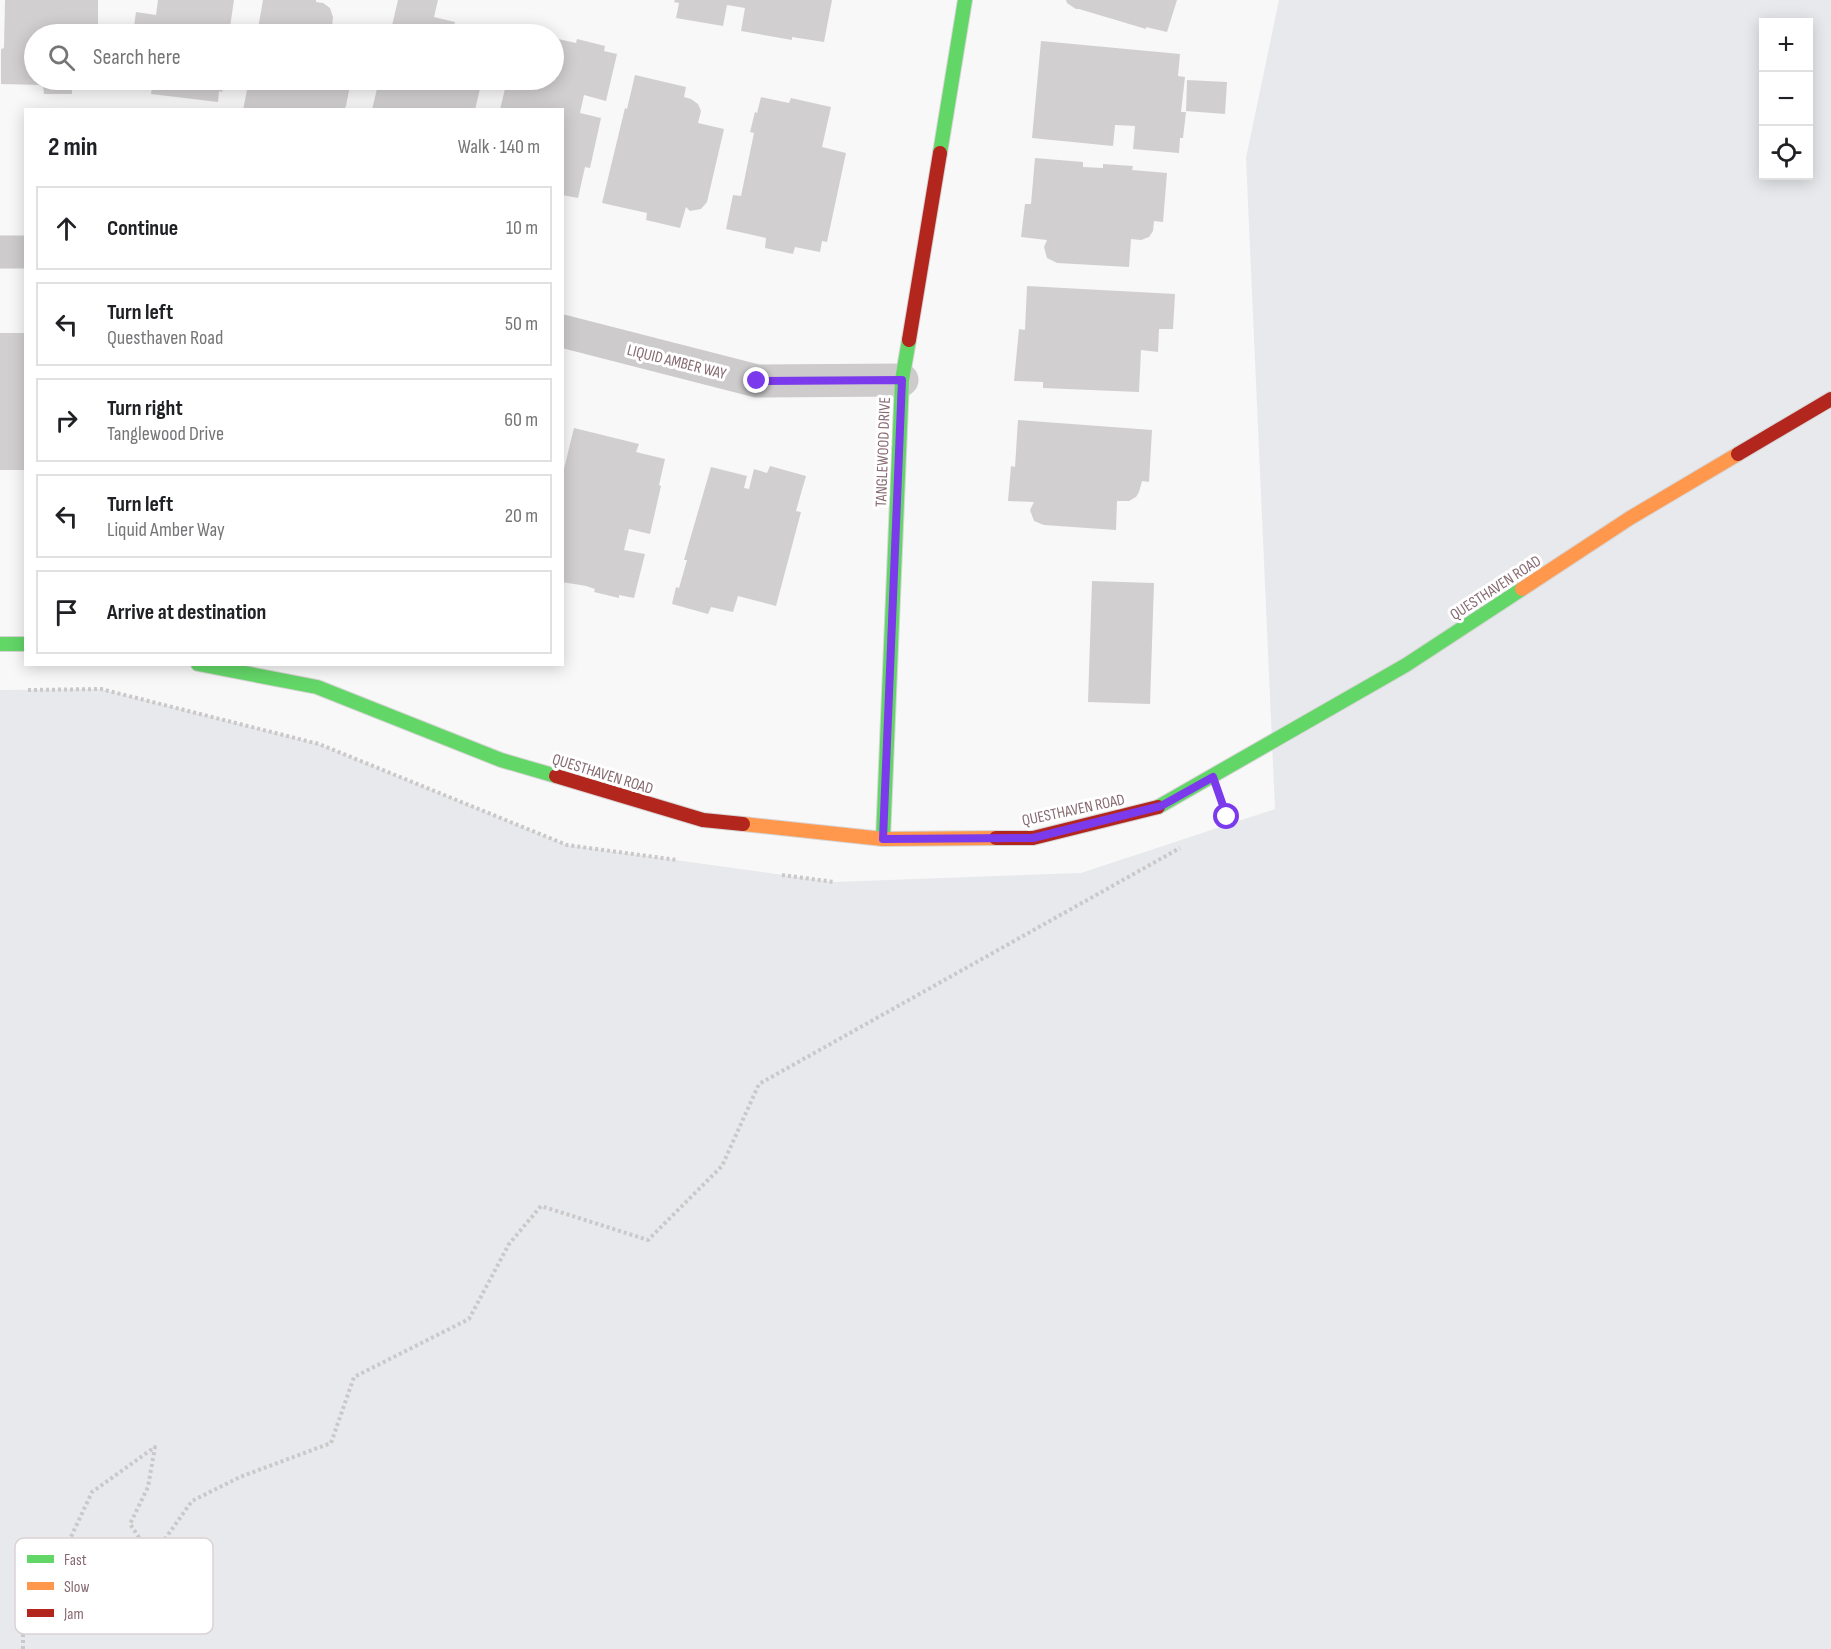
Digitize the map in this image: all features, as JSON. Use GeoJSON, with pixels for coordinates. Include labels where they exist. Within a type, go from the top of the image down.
{"type":"FeatureCollection","features":[{"type":"Feature","properties":{"kind":"street","name":"TANGLEWOOD DRIVE"},"geometry":{"type":"LineString","coordinates":[[883,839],[902,380],[965,0]]}},
{"type":"Feature","properties":{"kind":"street"},"geometry":{"type":"LineString","coordinates":[[0,252],[24,252]]}},
{"type":"Feature","properties":{"kind":"street","name":"LIQUID AMBER WAY"},"geometry":{"type":"LineString","coordinates":[[564,332],[757,381],[902,380]]}},
{"type":"Feature","properties":{"kind":"street","name":"QUESTHAVEN ROAD"},"geometry":{"type":"LineString","coordinates":[[208,666],[317,687],[501,760],[703,820],[883,839],[1033,838],[1161,806],[1406,665],[1630,518],[1831,399]]}},
{"type":"Feature","properties":{"kind":"street"},"geometry":{"type":"LineString","coordinates":[[0,644],[24,644]]}},
{"type":"Feature","properties":{"kind":"path"},"geometry":{"type":"LineString","coordinates":[[22,690],[101,688],[319,744],[567,845],[683,861]]}},
{"type":"Feature","properties":{"kind":"path"},"geometry":{"type":"LineString","coordinates":[[166,1538],[192,1501],[240,1478],[331,1443],[354,1377],[469,1319],[509,1244],[541,1206],[648,1239],[722,1166],[759,1084],[1183,846]]}},
{"type":"Feature","properties":{"kind":"path"},"geometry":{"type":"LineString","coordinates":[[776,874],[834,882]]}},
{"type":"Feature","properties":{"kind":"path"},"geometry":{"type":"LineString","coordinates":[[70,1538],[92,1492],[155,1447],[148,1487],[130,1524],[139,1538]]}},
{"type":"Feature","properties":{"kind":"shaded area"},"geometry":{"type":"Polygon","coordinates":[[[1279,0],[1831,0],[1831,1649],[0,1649],[0,690],[101,689],[319,744],[567,845],[834,882],[1081,873],[1275,809],[1246,158],[1279,0]]]}},
{"type":"Feature","properties":{"kind":"building"},"geometry":{"type":"Polygon","coordinates":[[[5,0],[98,0],[98,24],[24,24],[24,85],[1,84],[1,49],[4,48],[5,0]]]}},
{"type":"Feature","properties":{"kind":"building"},"geometry":{"type":"Polygon","coordinates":[[[158,0],[234,0],[230,24],[134,24],[136,12],[156,15],[158,0]]]}},
{"type":"Feature","properties":{"kind":"building"},"geometry":{"type":"Polygon","coordinates":[[[263,0],[316,0],[330,8],[333,17],[332,24],[259,24],[263,0]]]}},
{"type":"Feature","properties":{"kind":"building"},"geometry":{"type":"Polygon","coordinates":[[[398,0],[438,0],[434,17],[455,22],[454,24],[392,24],[398,0]]]}},
{"type":"Feature","properties":{"kind":"building"},"geometry":{"type":"Polygon","coordinates":[[[675,0],[832,0],[824,42],[792,37],[792,40],[741,31],[745,8],[727,5],[723,26],[676,18],[679,3],[674,2],[675,0]]]}},
{"type":"Feature","properties":{"kind":"building"},"geometry":{"type":"Polygon","coordinates":[[[1066,0],[1177,0],[1167,32],[1146,27],[1146,29],[1076,9],[1066,0]]]}},
{"type":"Feature","properties":{"kind":"building"},"geometry":{"type":"Polygon","coordinates":[[[577,39],[605,46],[604,51],[617,54],[606,101],[584,95],[580,113],[601,118],[590,168],[585,167],[578,198],[564,195],[564,108],[500,108],[505,90],[564,90],[564,40],[576,43],[577,39]]]}},
{"type":"Feature","properties":{"kind":"building"},"geometry":{"type":"Polygon","coordinates":[[[1041,41],[1180,54],[1178,76],[1185,77],[1181,112],[1186,112],[1179,153],[1133,149],[1135,126],[1115,125],[1113,146],[1032,138],[1041,41]]]}},
{"type":"Feature","properties":{"kind":"building"},"geometry":{"type":"Polygon","coordinates":[[[635,75],[686,87],[684,97],[698,104],[701,111],[698,123],[724,129],[707,202],[701,209],[690,211],[686,207],[680,228],[646,220],[647,213],[602,203],[635,75]]]}},
{"type":"Feature","properties":{"kind":"building"},"geometry":{"type":"Polygon","coordinates":[[[1187,80],[1227,82],[1225,114],[1186,111],[1187,80]]]}},
{"type":"Feature","properties":{"kind":"building"},"geometry":{"type":"Polygon","coordinates":[[[44,90],[72,90],[72,94],[44,94],[44,90]]]}},
{"type":"Feature","properties":{"kind":"building"},"geometry":{"type":"Polygon","coordinates":[[[152,90],[222,90],[222,92],[219,91],[218,102],[151,94],[152,90]]]}},
{"type":"Feature","properties":{"kind":"building"},"geometry":{"type":"Polygon","coordinates":[[[247,90],[349,90],[345,108],[243,108],[247,90]]]}},
{"type":"Feature","properties":{"kind":"building"},"geometry":{"type":"Polygon","coordinates":[[[377,90],[480,90],[475,108],[372,108],[377,90]]]}},
{"type":"Feature","properties":{"kind":"building"},"geometry":{"type":"Polygon","coordinates":[[[761,97],[789,103],[791,98],[831,107],[822,147],[846,153],[827,242],[822,241],[820,252],[795,247],[793,254],[765,248],[766,238],[726,229],[733,195],[741,196],[754,133],[750,132],[761,97]]]}},
{"type":"Feature","properties":{"kind":"building"},"geometry":{"type":"Polygon","coordinates":[[[1035,158],[1083,162],[1083,167],[1103,168],[1103,164],[1133,166],[1132,170],[1167,173],[1163,222],[1154,221],[1153,231],[1149,237],[1141,240],[1131,239],[1129,267],[1057,263],[1047,258],[1044,247],[1047,240],[1021,237],[1025,204],[1031,204],[1035,158]]]}},
{"type":"Feature","properties":{"kind":"building"},"geometry":{"type":"Polygon","coordinates":[[[1027,286],[1175,294],[1173,329],[1159,329],[1158,352],[1141,350],[1139,392],[1043,388],[1043,382],[1014,381],[1019,329],[1025,330],[1027,286]]]}},
{"type":"Feature","properties":{"kind":"building"},"geometry":{"type":"Polygon","coordinates":[[[0,333],[24,333],[24,470],[0,470],[0,333]]]}},
{"type":"Feature","properties":{"kind":"building"},"geometry":{"type":"Polygon","coordinates":[[[1018,420],[1152,430],[1149,482],[1142,481],[1136,497],[1129,501],[1117,501],[1116,530],[1044,525],[1034,521],[1030,510],[1034,502],[1008,501],[1011,466],[1015,467],[1018,420]]]}},
{"type":"Feature","properties":{"kind":"building"},"geometry":{"type":"Polygon","coordinates":[[[574,428],[639,444],[636,452],[665,459],[650,534],[629,529],[624,550],[645,554],[634,598],[619,595],[619,598],[594,592],[595,589],[586,586],[564,582],[564,469],[574,428]]]}},
{"type":"Feature","properties":{"kind":"building"},"geometry":{"type":"Polygon","coordinates":[[[770,466],[806,476],[796,511],[801,512],[776,606],[738,596],[733,612],[711,607],[708,614],[672,604],[687,560],[684,560],[711,467],[747,476],[744,488],[749,489],[754,469],[767,473],[770,466]]]}},
{"type":"Feature","properties":{"kind":"building"},"geometry":{"type":"Polygon","coordinates":[[[1092,581],[1154,583],[1150,704],[1088,702],[1092,581]]]}},
{"type":"Feature","properties":{"kind":"traffic: fast"},"geometry":{"type":"LineString","coordinates":[[940,153],[965,0]]}},
{"type":"Feature","properties":{"kind":"traffic: fast"},"geometry":{"type":"LineString","coordinates":[[883,839],[902,380],[909,340]]}},
{"type":"Feature","properties":{"kind":"traffic: fast"},"geometry":{"type":"LineString","coordinates":[[1158,807],[1406,665],[1522,589]]}},
{"type":"Feature","properties":{"kind":"traffic: fast"},"geometry":{"type":"LineString","coordinates":[[0,644],[24,644]]}},
{"type":"Feature","properties":{"kind":"traffic: fast"},"geometry":{"type":"LineString","coordinates":[[208,666],[317,687],[501,760],[556,776]]}},
{"type":"Feature","properties":{"kind":"traffic: slow"},"geometry":{"type":"LineString","coordinates":[[1522,589],[1630,518],[1738,454]]}},
{"type":"Feature","properties":{"kind":"traffic: slow"},"geometry":{"type":"LineString","coordinates":[[743,824],[883,839],[996,838]]}},
{"type":"Feature","properties":{"kind":"traffic: jam"},"geometry":{"type":"LineString","coordinates":[[909,340],[940,153]]}},
{"type":"Feature","properties":{"kind":"traffic: jam"},"geometry":{"type":"LineString","coordinates":[[1738,454],[1831,399]]}},
{"type":"Feature","properties":{"kind":"traffic: jam"},"geometry":{"type":"LineString","coordinates":[[556,776],[703,820],[743,824]]}},
{"type":"Feature","properties":{"kind":"traffic: jam"},"geometry":{"type":"LineString","coordinates":[[996,838],[1033,838],[1158,807]]}},
{"type":"Feature","properties":{"kind":"route"},"geometry":{"type":"LineString","coordinates":[[757,381],[902,380],[883,839],[1033,838],[1161,806],[1213,777],[1227,817]]}}]}
